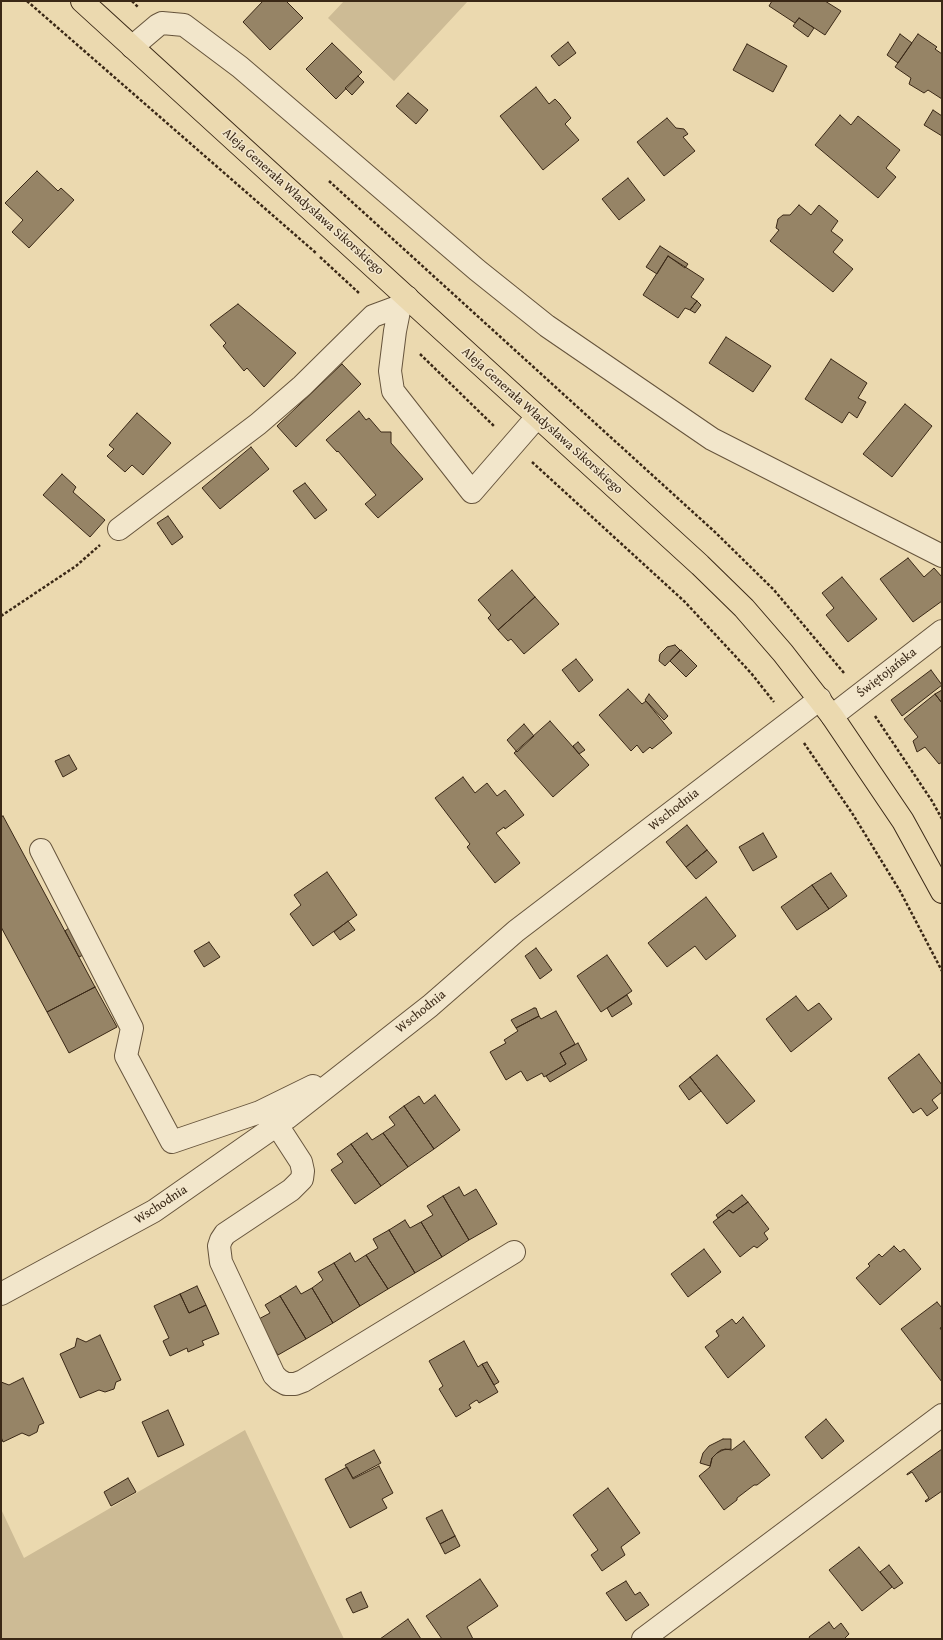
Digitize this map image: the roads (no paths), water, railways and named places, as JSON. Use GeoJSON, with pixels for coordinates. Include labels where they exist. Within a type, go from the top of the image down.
{"type":"FeatureCollection","features":[{"type":"Feature","properties":{"kind":"main road","name":"Aleja Generała Władysława Sikorskiego"},"geometry":{"type":"LineString","coordinates":[[82,1],[403,301],[537,417],[700,565],[733,598],[783,653],[826,708],[903,821],[942,892]]}},
{"type":"Feature","properties":{"kind":"street"},"geometry":{"type":"LineString","coordinates":[[132,47],[162,23],[184,25],[240,67],[477,270],[547,326],[712,439],[942,556]]}},
{"type":"Feature","properties":{"kind":"street"},"geometry":{"type":"LineString","coordinates":[[403,301],[390,371],[393,391],[472,492],[537,417]]}},
{"type":"Feature","properties":{"kind":"street"},"geometry":{"type":"LineString","coordinates":[[119,529],[258,424],[302,386],[373,316],[403,301]]}},
{"type":"Feature","properties":{"kind":"street","name":"Świętojańska"},"geometry":{"type":"LineString","coordinates":[[826,708],[861,694],[942,631]]}},
{"type":"Feature","properties":{"kind":"street","name":"Wschodnia"},"geometry":{"type":"LineString","coordinates":[[1,1294],[154,1211],[277,1125],[430,1006],[516,931],[826,708]]}},
{"type":"Feature","properties":{"kind":"street"},"geometry":{"type":"LineString","coordinates":[[41,850],[132,1028],[126,1056],[172,1142],[260,1112],[351,1067]]}},
{"type":"Feature","properties":{"kind":"street"},"geometry":{"type":"LineString","coordinates":[[277,1125],[302,1162],[302,1179],[291,1190],[226,1234],[221,1240],[219,1250],[221,1262],[274,1375],[286,1384],[295,1384],[304,1381],[514,1252]]}},
{"type":"Feature","properties":{"kind":"street"},"geometry":{"type":"LineString","coordinates":[[643,1639],[942,1415]]}}]}
